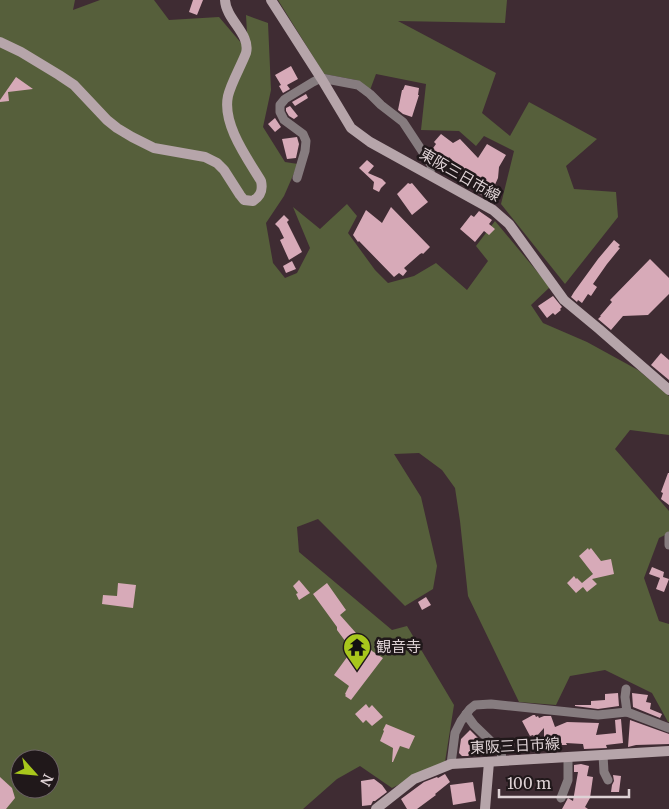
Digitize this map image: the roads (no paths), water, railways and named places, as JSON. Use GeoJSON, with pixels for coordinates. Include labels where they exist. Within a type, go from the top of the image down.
{"type":"FeatureCollection","features":[{"type":"Feature","properties":{"kind":"main road"},"geometry":{"type":"LineString","coordinates":[[0,42],[60,74],[74,85],[107,120],[132,137],[154,148],[204,157],[217,163],[224,170],[240,196],[244,200],[253,201],[261,194],[261,181],[237,140],[228,118],[226,106],[228,94],[248,48],[246,41],[228,13],[225,0]]}},
{"type":"Feature","properties":{"kind":"main road","name":"東阪三日市線"},"geometry":{"type":"LineString","coordinates":[[271,0],[321,78],[350,128],[370,142],[494,210],[509,224],[564,300],[669,390]]}},
{"type":"Feature","properties":{"kind":"main road","name":"東阪三日市線"},"geometry":{"type":"LineString","coordinates":[[380,808],[414,779],[451,764],[669,751]]}},
{"type":"Feature","properties":{"kind":"main road"},"geometry":{"type":"LineString","coordinates":[[485,809],[489,762]]}},
{"type":"Feature","properties":{"kind":"street"},"geometry":{"type":"LineString","coordinates":[[297,178],[306,141],[303,134],[284,120],[280,112],[280,105],[285,99],[321,78],[358,85],[403,122],[432,166],[429,174]]}},
{"type":"Feature","properties":{"kind":"street"},"geometry":{"type":"LineString","coordinates":[[669,536],[669,545]]}},
{"type":"Feature","properties":{"kind":"street"},"geometry":{"type":"LineString","coordinates":[[626,689],[627,712]]}},
{"type":"Feature","properties":{"kind":"street"},"geometry":{"type":"LineString","coordinates":[[451,764],[455,733],[470,708],[475,705],[492,704],[598,715],[627,712],[669,728]]}},
{"type":"Feature","properties":{"kind":"street"},"geometry":{"type":"LineString","coordinates":[[466,714],[474,725],[501,751],[502,761]]}},
{"type":"Feature","properties":{"kind":"street"},"geometry":{"type":"LineString","coordinates":[[604,755],[604,772],[608,780]]}},
{"type":"Feature","properties":{"kind":"street"},"geometry":{"type":"LineString","coordinates":[[561,798],[568,780],[568,757]]}},
{"type":"Feature","properties":{"kind":"place","name":"観音寺"},"geometry":{"type":"Point","coordinates":[357,671]}}]}
